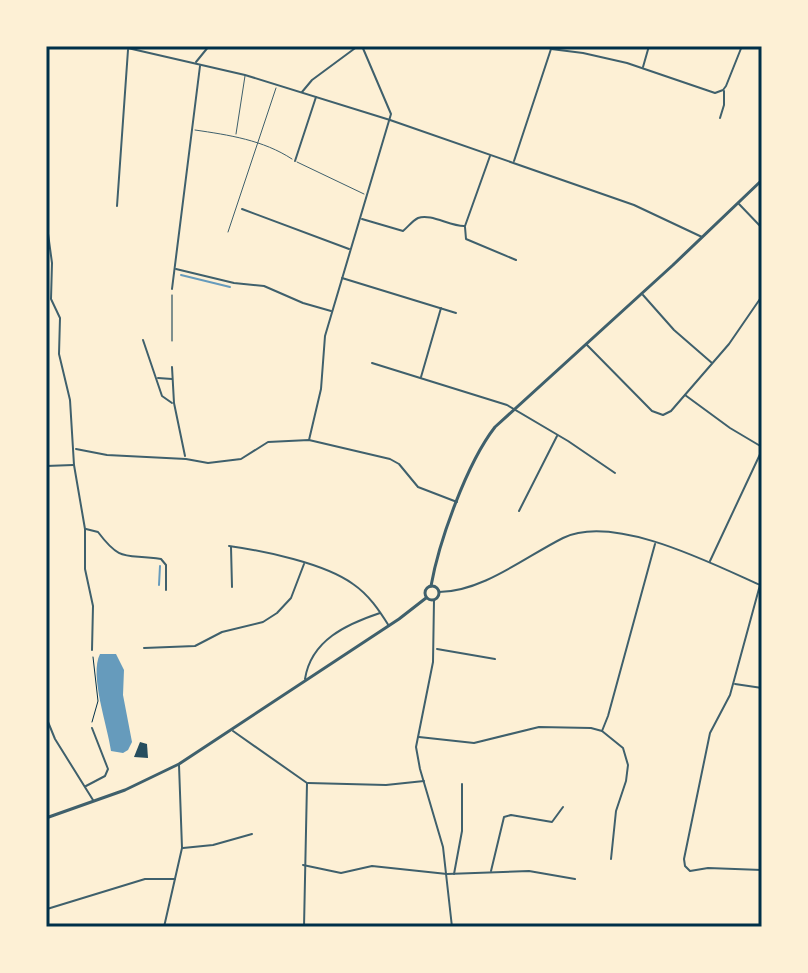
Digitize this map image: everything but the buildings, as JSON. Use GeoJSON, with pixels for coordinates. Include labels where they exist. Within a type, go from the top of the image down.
{"type":"FeatureCollection","features":[{"type":"Feature","properties":{"kind":"street"},"geometry":{"type":"LineString","coordinates":[[46,51],[48,46]]}},
{"type":"Feature","properties":{"kind":"street"},"geometry":{"type":"LineString","coordinates":[[119,46],[245,75],[390,120],[634,205],[703,237]]}},
{"type":"Feature","properties":{"kind":"street"},"geometry":{"type":"LineString","coordinates":[[172,289],[198,64],[209,46]]}},
{"type":"Feature","properties":{"kind":"street"},"geometry":{"type":"LineString","coordinates":[[302,93],[319,74],[360,46],[389,108],[390,120],[325,336],[321,389],[309,440]]}},
{"type":"Feature","properties":{"kind":"street"},"geometry":{"type":"LineString","coordinates":[[642,68],[649,46]]}},
{"type":"Feature","properties":{"kind":"street"},"geometry":{"type":"LineString","coordinates":[[720,118],[725,99],[723,90],[742,46]]}},
{"type":"Feature","properties":{"kind":"street"},"geometry":{"type":"LineString","coordinates":[[514,162],[550,48],[594,53],[709,91],[723,90]]}},
{"type":"Feature","properties":{"kind":"street"},"geometry":{"type":"LineString","coordinates":[[117,206],[128,49]]}},
{"type":"Feature","properties":{"kind":"street"},"geometry":{"type":"LineString","coordinates":[[295,161],[316,97]]}},
{"type":"Feature","properties":{"kind":"street"},"geometry":{"type":"LineString","coordinates":[[491,155],[464,236],[516,260]]}},
{"type":"Feature","properties":{"kind":"street"},"geometry":{"type":"LineString","coordinates":[[426,598],[440,546],[487,438],[512,408],[642,294],[762,180]]}},
{"type":"Feature","properties":{"kind":"street"},"geometry":{"type":"LineString","coordinates":[[738,203],[762,228]]}},
{"type":"Feature","properties":{"kind":"street"},"geometry":{"type":"LineString","coordinates":[[242,209],[351,250]]}},
{"type":"Feature","properties":{"kind":"street"},"geometry":{"type":"LineString","coordinates":[[360,219],[403,231],[416,219],[425,217],[465,226]]}},
{"type":"Feature","properties":{"kind":"street"},"geometry":{"type":"LineString","coordinates":[[46,219],[52,263],[51,299],[60,318],[59,354],[69,392],[74,465],[85,529],[85,569],[93,606],[92,650]]}},
{"type":"Feature","properties":{"kind":"street"},"geometry":{"type":"LineString","coordinates":[[174,269],[234,283],[264,286],[332,312]]}},
{"type":"Feature","properties":{"kind":"street"},"geometry":{"type":"LineString","coordinates":[[342,278],[456,313]]}},
{"type":"Feature","properties":{"kind":"street"},"geometry":{"type":"LineString","coordinates":[[642,294],[674,330],[713,363]]}},
{"type":"Feature","properties":{"kind":"street"},"geometry":{"type":"LineString","coordinates":[[586,343],[655,414],[667,414],[713,363],[762,296]]}},
{"type":"Feature","properties":{"kind":"street"},"geometry":{"type":"LineString","coordinates":[[420,379],[441,308]]}},
{"type":"Feature","properties":{"kind":"street"},"geometry":{"type":"LineString","coordinates":[[143,340],[162,396],[174,403]]}},
{"type":"Feature","properties":{"kind":"street"},"geometry":{"type":"LineString","coordinates":[[372,363],[512,408],[615,473]]}},
{"type":"Feature","properties":{"kind":"street"},"geometry":{"type":"LineString","coordinates":[[172,367],[174,403],[186,459]]}},
{"type":"Feature","properties":{"kind":"street"},"geometry":{"type":"LineString","coordinates":[[156,378],[173,379]]}},
{"type":"Feature","properties":{"kind":"street"},"geometry":{"type":"LineString","coordinates":[[685,395],[762,449],[710,562]]}},
{"type":"Feature","properties":{"kind":"street"},"geometry":{"type":"LineString","coordinates":[[519,511],[558,435]]}},
{"type":"Feature","properties":{"kind":"street"},"geometry":{"type":"LineString","coordinates":[[74,449],[107,455],[213,463],[241,459],[268,442],[309,440],[390,459],[404,469],[418,487],[457,502]]}},
{"type":"Feature","properties":{"kind":"street"},"geometry":{"type":"LineString","coordinates":[[46,466],[74,465]]}},
{"type":"Feature","properties":{"kind":"street"},"geometry":{"type":"LineString","coordinates":[[85,529],[98,532],[114,552],[164,561],[166,590]]}},
{"type":"Feature","properties":{"kind":"street"},"geometry":{"type":"LineString","coordinates":[[439,592],[475,583],[518,565],[569,535],[585,531],[625,535],[655,543],[710,562],[761,586],[727,703],[710,733],[684,859],[690,871],[708,868],[762,870]]}},
{"type":"Feature","properties":{"kind":"street"},"geometry":{"type":"LineString","coordinates":[[602,731],[655,543]]}},
{"type":"Feature","properties":{"kind":"street"},"geometry":{"type":"LineString","coordinates":[[232,587],[230,546],[304,564],[350,582],[381,612],[389,626]]}},
{"type":"Feature","properties":{"kind":"street"},"geometry":{"type":"LineString","coordinates":[[144,648],[195,646],[222,632],[263,622],[291,598],[304,564]]}},
{"type":"Feature","properties":{"kind":"street"},"geometry":{"type":"LineString","coordinates":[[431,586],[439,592]]}},
{"type":"Feature","properties":{"kind":"street"},"geometry":{"type":"LineString","coordinates":[[439,592],[434,600],[435,649],[418,737],[418,761],[443,847],[452,927]]}},
{"type":"Feature","properties":{"kind":"street"},"geometry":{"type":"LineString","coordinates":[[426,598],[434,600]]}},
{"type":"Feature","properties":{"kind":"street"},"geometry":{"type":"LineString","coordinates":[[46,818],[141,783],[179,764],[389,626],[426,598]]}},
{"type":"Feature","properties":{"kind":"street"},"geometry":{"type":"LineString","coordinates":[[305,681],[312,659],[331,635],[346,625],[381,612]]}},
{"type":"Feature","properties":{"kind":"street"},"geometry":{"type":"LineString","coordinates":[[435,649],[495,659]]}},
{"type":"Feature","properties":{"kind":"street"},"geometry":{"type":"LineString","coordinates":[[733,684],[762,688]]}},
{"type":"Feature","properties":{"kind":"street"},"geometry":{"type":"LineString","coordinates":[[46,717],[55,739],[94,802]]}},
{"type":"Feature","properties":{"kind":"street"},"geometry":{"type":"LineString","coordinates":[[418,737],[474,743],[539,727],[602,731],[623,748],[628,765],[616,811],[611,859]]}},
{"type":"Feature","properties":{"kind":"street"},"geometry":{"type":"LineString","coordinates":[[85,786],[105,776],[108,769],[92,728]]}},
{"type":"Feature","properties":{"kind":"street"},"geometry":{"type":"LineString","coordinates":[[232,730],[307,783],[386,785],[424,781]]}},
{"type":"Feature","properties":{"kind":"street"},"geometry":{"type":"LineString","coordinates":[[164,927],[182,848],[179,764]]}},
{"type":"Feature","properties":{"kind":"street"},"geometry":{"type":"LineString","coordinates":[[304,927],[307,783]]}},
{"type":"Feature","properties":{"kind":"street"},"geometry":{"type":"LineString","coordinates":[[454,874],[462,831],[462,784]]}},
{"type":"Feature","properties":{"kind":"street"},"geometry":{"type":"LineString","coordinates":[[490,872],[504,817],[511,815],[552,822],[563,807]]}},
{"type":"Feature","properties":{"kind":"street"},"geometry":{"type":"LineString","coordinates":[[182,848],[213,845],[252,834]]}},
{"type":"Feature","properties":{"kind":"street"},"geometry":{"type":"LineString","coordinates":[[303,865],[341,873],[372,866],[447,874],[538,872],[575,879]]}},
{"type":"Feature","properties":{"kind":"street"},"geometry":{"type":"LineString","coordinates":[[47,909],[145,879],[176,879]]}},
{"type":"Feature","properties":{"kind":"lane"},"geometry":{"type":"LineString","coordinates":[[236,136],[245,75]]}},
{"type":"Feature","properties":{"kind":"lane"},"geometry":{"type":"LineString","coordinates":[[228,232],[277,85]]}},
{"type":"Feature","properties":{"kind":"lane"},"geometry":{"type":"LineString","coordinates":[[192,130],[236,136],[277,150],[367,195]]}},
{"type":"Feature","properties":{"kind":"path"},"geometry":{"type":"LineString","coordinates":[[172,289],[172,341]]}},
{"type":"Feature","properties":{"kind":"path"},"geometry":{"type":"LineString","coordinates":[[92,650],[98,701],[92,728]]}},
{"type":"Feature","properties":{"kind":"water"},"geometry":{"type":"Polygon","coordinates":[[[100,654],[116,654],[124,670],[123,695],[132,742],[123,753],[111,751],[98,688],[97,663],[100,654]]]}},
{"type":"Feature","properties":{"kind":"waterway"},"geometry":{"type":"LineString","coordinates":[[181,275],[230,287]]}},
{"type":"Feature","properties":{"kind":"waterway"},"geometry":{"type":"LineString","coordinates":[[159,585],[160,566]]}}]}
